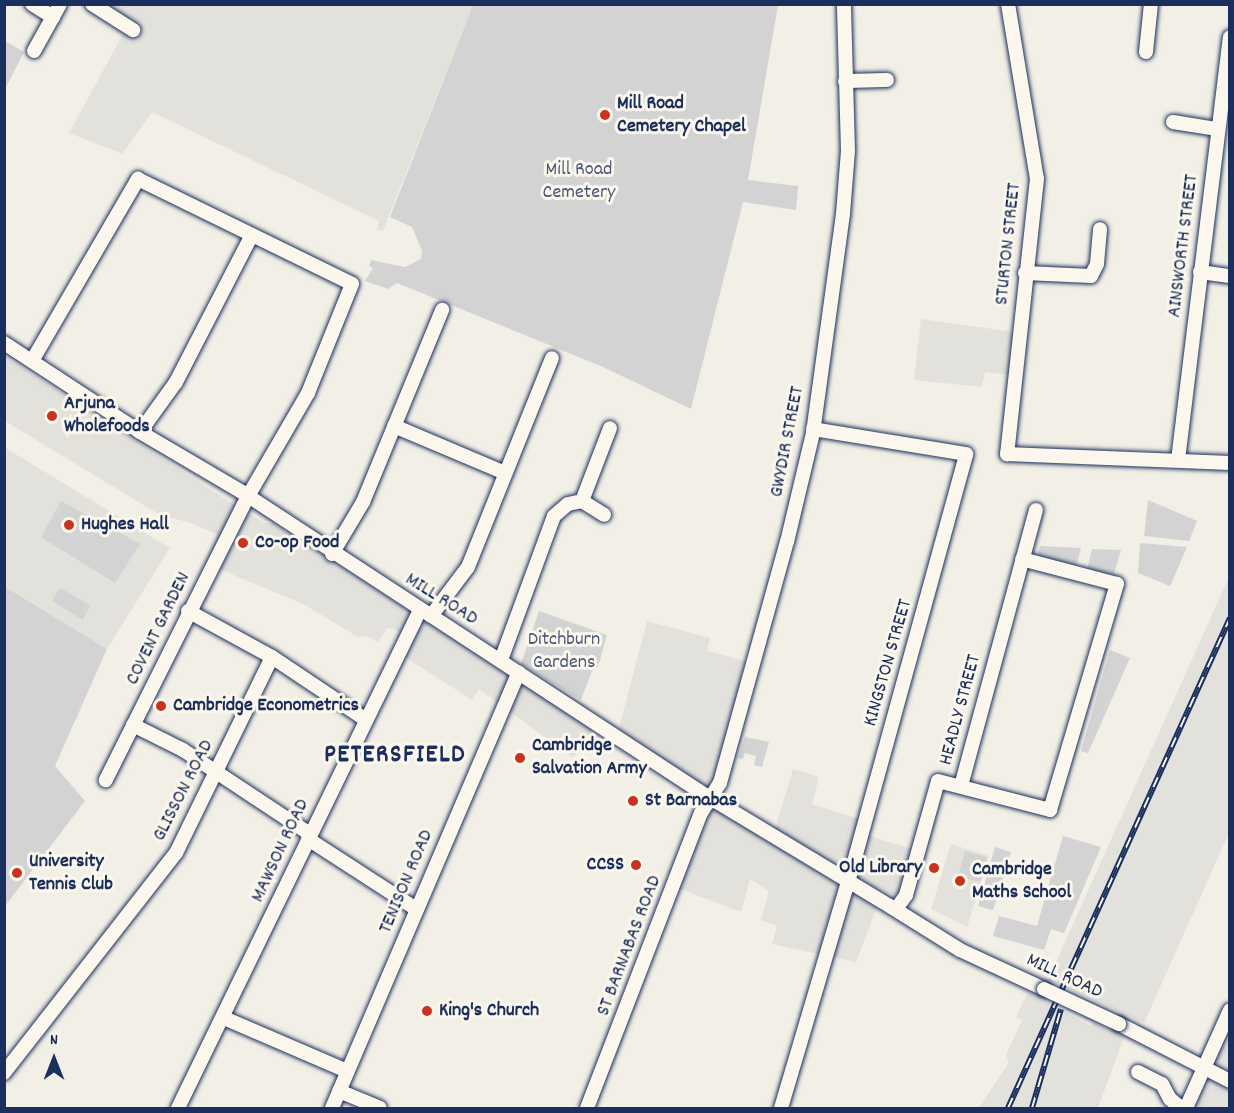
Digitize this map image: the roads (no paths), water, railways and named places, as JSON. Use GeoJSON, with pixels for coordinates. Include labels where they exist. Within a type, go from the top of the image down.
{"type":"FeatureCollection","features":[{"type":"Feature","properties":{"kind":"street"},"geometry":{"type":"LineString","coordinates":[[32,4],[56,11],[34,51]]}},
{"type":"Feature","properties":{"kind":"street"},"geometry":{"type":"LineString","coordinates":[[92,4],[133,30]]}},
{"type":"Feature","properties":{"kind":"street","name":"GWYDIR STREET"},"geometry":{"type":"LineString","coordinates":[[711,799],[720,783],[788,542],[813,429],[843,214],[848,151],[843,4]]}},
{"type":"Feature","properties":{"kind":"street","name":"STURTON STREET"},"geometry":{"type":"LineString","coordinates":[[1008,4],[1037,178],[1007,454],[1178,460]]}},
{"type":"Feature","properties":{"kind":"street"},"geometry":{"type":"LineString","coordinates":[[1146,52],[1151,4]]}},
{"type":"Feature","properties":{"kind":"street","name":"AINSWORTH STREET"},"geometry":{"type":"LineString","coordinates":[[1178,460],[1230,37]]}},
{"type":"Feature","properties":{"kind":"street"},"geometry":{"type":"LineString","coordinates":[[845,81],[887,80]]}},
{"type":"Feature","properties":{"kind":"street"},"geometry":{"type":"LineString","coordinates":[[1173,122],[1217,129]]}},
{"type":"Feature","properties":{"kind":"street"},"geometry":{"type":"LineString","coordinates":[[32,361],[138,179],[252,234],[176,382],[140,432]]}},
{"type":"Feature","properties":{"kind":"street"},"geometry":{"type":"LineString","coordinates":[[1025,273],[1091,276],[1097,264],[1100,229]]}},
{"type":"Feature","properties":{"kind":"street","name":"COVENT GARDEN"},"geometry":{"type":"LineString","coordinates":[[106,780],[188,611],[248,496],[308,393],[352,284],[252,234]]}},
{"type":"Feature","properties":{"kind":"street"},"geometry":{"type":"LineString","coordinates":[[1200,272],[1230,276]]}},
{"type":"Feature","properties":{"kind":"street"},"geometry":{"type":"LineString","coordinates":[[332,554],[363,502],[442,310]]}},
{"type":"Feature","properties":{"kind":"street","name":"MILL ROAD"},"geometry":{"type":"LineString","coordinates":[[4,343],[140,432],[248,496],[332,554],[501,660],[711,799],[853,886],[890,906],[960,950],[1119,1024],[1230,1081]]}},
{"type":"Feature","properties":{"kind":"street","name":"MAWSON ROAD"},"geometry":{"type":"LineString","coordinates":[[178,1108],[224,1018],[366,720],[426,613],[468,567],[552,358]]}},
{"type":"Feature","properties":{"kind":"street"},"geometry":{"type":"LineString","coordinates":[[394,426],[505,473]]}},
{"type":"Feature","properties":{"kind":"street"},"geometry":{"type":"LineString","coordinates":[[582,501],[610,428]]}},
{"type":"Feature","properties":{"kind":"street","name":"KINGSTON STREET"},"geometry":{"type":"LineString","coordinates":[[781,1108],[853,886],[852,869],[966,454],[813,429]]}},
{"type":"Feature","properties":{"kind":"street"},"geometry":{"type":"LineString","coordinates":[[1178,460],[1230,463]]}},
{"type":"Feature","properties":{"kind":"street"},"geometry":{"type":"LineString","coordinates":[[501,660],[554,516],[568,504],[582,501],[604,514]]}},
{"type":"Feature","properties":{"kind":"street","name":"HEADLY STREET"},"geometry":{"type":"LineString","coordinates":[[890,906],[906,895],[938,781],[961,786],[1036,510]]}},
{"type":"Feature","properties":{"kind":"street"},"geometry":{"type":"LineString","coordinates":[[961,786],[1050,810],[1117,584],[1022,559]]}},
{"type":"Feature","properties":{"kind":"street"},"geometry":{"type":"LineString","coordinates":[[188,611],[272,657],[366,720]]}},
{"type":"Feature","properties":{"kind":"street","name":"GLISSON ROAD"},"geometry":{"type":"LineString","coordinates":[[4,1074],[176,853],[272,657]]}},
{"type":"Feature","properties":{"kind":"street","name":"TENISON ROAD"},"geometry":{"type":"LineString","coordinates":[[332,1108],[519,672]]}},
{"type":"Feature","properties":{"kind":"street"},"geometry":{"type":"LineString","coordinates":[[133,725],[216,772],[417,909]]}},
{"type":"Feature","properties":{"kind":"street","name":"ST BARNABAS ROAD"},"geometry":{"type":"LineString","coordinates":[[586,1108],[704,806],[711,799]]}},
{"type":"Feature","properties":{"kind":"street"},"geometry":{"type":"LineString","coordinates":[[1138,1072],[1153,1075],[1184,1108],[1230,1010]]}},
{"type":"Feature","properties":{"kind":"street"},"geometry":{"type":"LineString","coordinates":[[224,1018],[347,1071]]}},
{"type":"Feature","properties":{"kind":"street"},"geometry":{"type":"LineString","coordinates":[[339,1091],[380,1108]]}},
{"type":"Feature","properties":{"kind":"railway"},"geometry":{"type":"LineString","coordinates":[[1008,1108],[1230,618]]}},
{"type":"Feature","properties":{"kind":"railway"},"geometry":{"type":"LineString","coordinates":[[1032,1108],[1061,1009]]}},
{"type":"Feature","properties":{"kind":"place","name":"Mill Road Cemetery Chapel"},"geometry":{"type":"Point","coordinates":[605,115]}},
{"type":"Feature","properties":{"kind":"place","name":"Arjuna Wholefoods"},"geometry":{"type":"Point","coordinates":[52,416]}},
{"type":"Feature","properties":{"kind":"place","name":"Hughes Hall"},"geometry":{"type":"Point","coordinates":[69,525]}},
{"type":"Feature","properties":{"kind":"place","name":"Co-op Food"},"geometry":{"type":"Point","coordinates":[243,543]}},
{"type":"Feature","properties":{"kind":"place","name":"Cambridge Econometrics"},"geometry":{"type":"Point","coordinates":[161,706]}},
{"type":"Feature","properties":{"kind":"place","name":"Cambridge Salvation Army"},"geometry":{"type":"Point","coordinates":[520,758]}},
{"type":"Feature","properties":{"kind":"place","name":"St Barnabas"},"geometry":{"type":"Point","coordinates":[633,801]}},
{"type":"Feature","properties":{"kind":"place","name":"CCSS"},"geometry":{"type":"Point","coordinates":[636,865]}},
{"type":"Feature","properties":{"kind":"place","name":"Old Library"},"geometry":{"type":"Point","coordinates":[934,868]}},
{"type":"Feature","properties":{"kind":"place","name":"University Tennis Club"},"geometry":{"type":"Point","coordinates":[17,873]}},
{"type":"Feature","properties":{"kind":"place","name":"Cambridge Maths School"},"geometry":{"type":"Point","coordinates":[960,881]}},
{"type":"Feature","properties":{"kind":"place","name":"King's Church"},"geometry":{"type":"Point","coordinates":[427,1011]}},
{"type":"Feature","properties":{"kind":"district","name":"PETERSFIELD"},"geometry":{"type":"Point","coordinates":[395,756]}},
{"type":"Feature","properties":{"kind":"park label","name":"Mill Road Cemetery"},"geometry":{"type":"Point","coordinates":[579,182]}},
{"type":"Feature","properties":{"kind":"park label","name":"Ditchburn Gardens"},"geometry":{"type":"Point","coordinates":[564,652]}}]}
